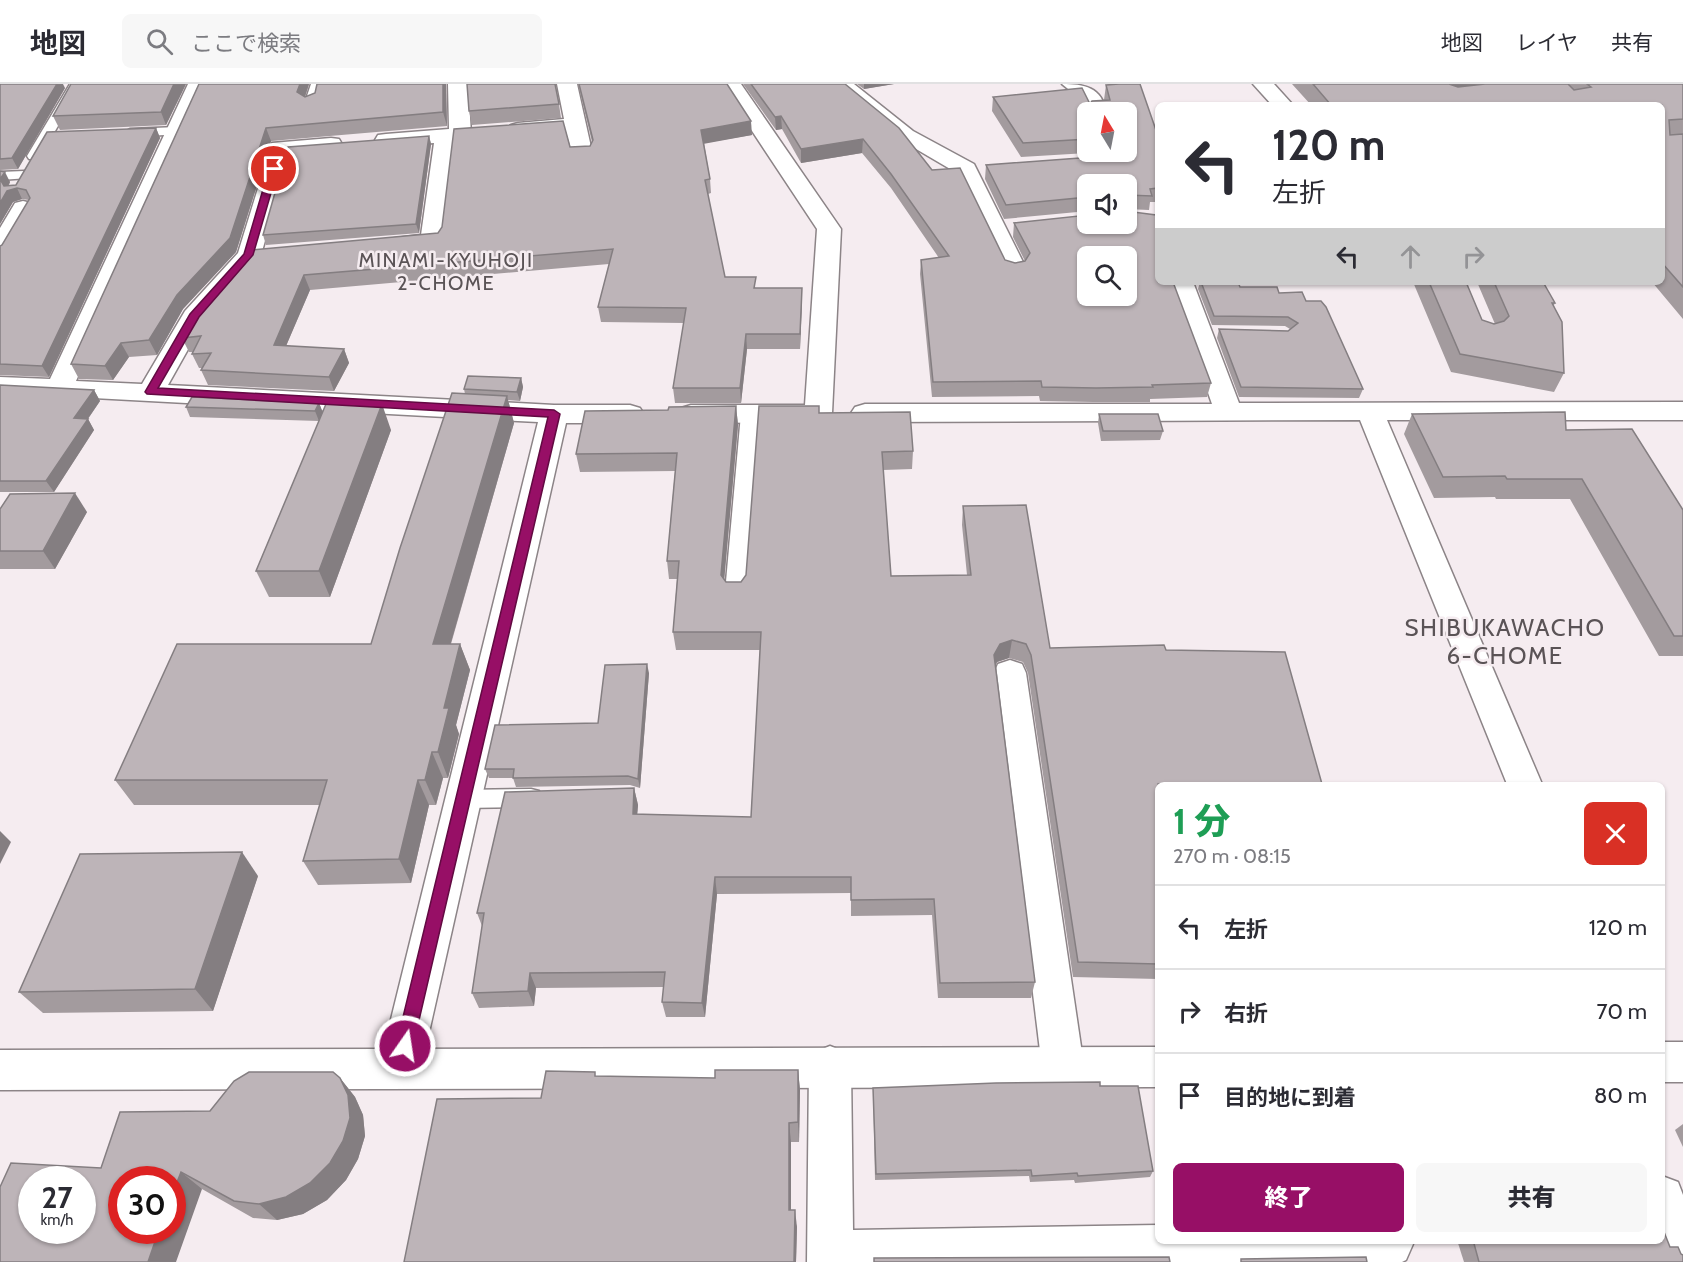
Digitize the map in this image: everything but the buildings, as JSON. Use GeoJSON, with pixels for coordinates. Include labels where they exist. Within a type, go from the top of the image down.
{"type":"FeatureCollection","features":[{"type":"Feature","properties":{"kind":"street"},"geometry":{"type":"LineString","coordinates":[[60,388],[114,264],[198,84]]}},
{"type":"Feature","properties":{"kind":"street"},"geometry":{"type":"LineString","coordinates":[[375,246],[432,241],[452,135],[458,84]]}},
{"type":"Feature","properties":{"kind":"street"},"geometry":{"type":"LineString","coordinates":[[567,84],[582,154]]}},
{"type":"Feature","properties":{"kind":"street"},"geometry":{"type":"LineString","coordinates":[[731,84],[829,229],[818,413]]}},
{"type":"Feature","properties":{"kind":"street"},"geometry":{"type":"LineString","coordinates":[[841,84],[906,135],[966,169],[1014,268]]}},
{"type":"Feature","properties":{"kind":"street"},"geometry":{"type":"LineString","coordinates":[[1072,84],[1094,102]]}},
{"type":"Feature","properties":{"kind":"street"},"geometry":{"type":"LineString","coordinates":[[1263,84],[1280,102]]}},
{"type":"Feature","properties":{"kind":"street"},"geometry":{"type":"LineString","coordinates":[[151,392],[194,316],[260,254],[280,148],[575,124]]}},
{"type":"Feature","properties":{"kind":"street"},"geometry":{"type":"LineString","coordinates":[[966,169],[988,167]]}},
{"type":"Feature","properties":{"kind":"street"},"geometry":{"type":"LineString","coordinates":[[1,246],[19,200]]}},
{"type":"Feature","properties":{"kind":"street"},"geometry":{"type":"LineString","coordinates":[[995,229],[1018,227]]}},
{"type":"Feature","properties":{"kind":"street"},"geometry":{"type":"LineString","coordinates":[[1183,285],[1210,332],[1229,412]]}},
{"type":"Feature","properties":{"kind":"street"},"geometry":{"type":"LineString","coordinates":[[0,385],[554,414],[1683,411]]}},
{"type":"Feature","properties":{"kind":"street"},"geometry":{"type":"LineString","coordinates":[[1370,412],[1524,782]]}},
{"type":"Feature","properties":{"kind":"street"},"geometry":{"type":"LineString","coordinates":[[400,1068],[554,414]]}},
{"type":"Feature","properties":{"kind":"street"},"geometry":{"type":"LineString","coordinates":[[1010,673],[1063,1067]]}},
{"type":"Feature","properties":{"kind":"street"},"geometry":{"type":"LineString","coordinates":[[1665,1062],[1683,1062]]}},
{"type":"Feature","properties":{"kind":"street"},"geometry":{"type":"LineString","coordinates":[[830,1066],[830,1257],[1391,1249]]}},
{"type":"Feature","properties":{"kind":"street"},"geometry":{"type":"LineString","coordinates":[[0,1070],[830,1066],[1155,1067]]}},
{"type":"Feature","properties":{"kind":"street"},"geometry":{"type":"LineString","coordinates":[[1665,1205],[1683,1249]]}},
{"type":"Feature","properties":{"kind":"lane"},"geometry":{"type":"LineString","coordinates":[[19,200],[24,175],[51,136],[76,84]]}},
{"type":"Feature","properties":{"kind":"lane"},"geometry":{"type":"LineString","coordinates":[[311,105],[317,84]]}},
{"type":"Feature","properties":{"kind":"lane"},"geometry":{"type":"LineString","coordinates":[[117,133],[177,131]]}},
{"type":"Feature","properties":{"kind":"lane"},"geometry":{"type":"LineString","coordinates":[[0,176],[24,175]]}},
{"type":"Feature","properties":{"kind":"lane"},"geometry":{"type":"LineString","coordinates":[[735,593],[750,414]]}},
{"type":"Feature","properties":{"kind":"lane"},"geometry":{"type":"LineString","coordinates":[[463,799],[559,798]]}},
{"type":"Feature","properties":{"kind":"district","name":"MINAMI-KYUHOJI 2-CHOME"},"geometry":{"type":"Point","coordinates":[446,272]}},
{"type":"Feature","properties":{"kind":"district","name":"SHIBUKAWACHO 6-CHOME"},"geometry":{"type":"Point","coordinates":[1505,642]}},
{"type":"Feature","properties":{"kind":"route"},"geometry":{"type":"LineString","coordinates":[[274,169],[249,255],[194,316],[151,392],[554,414],[405,1046]]}}]}
